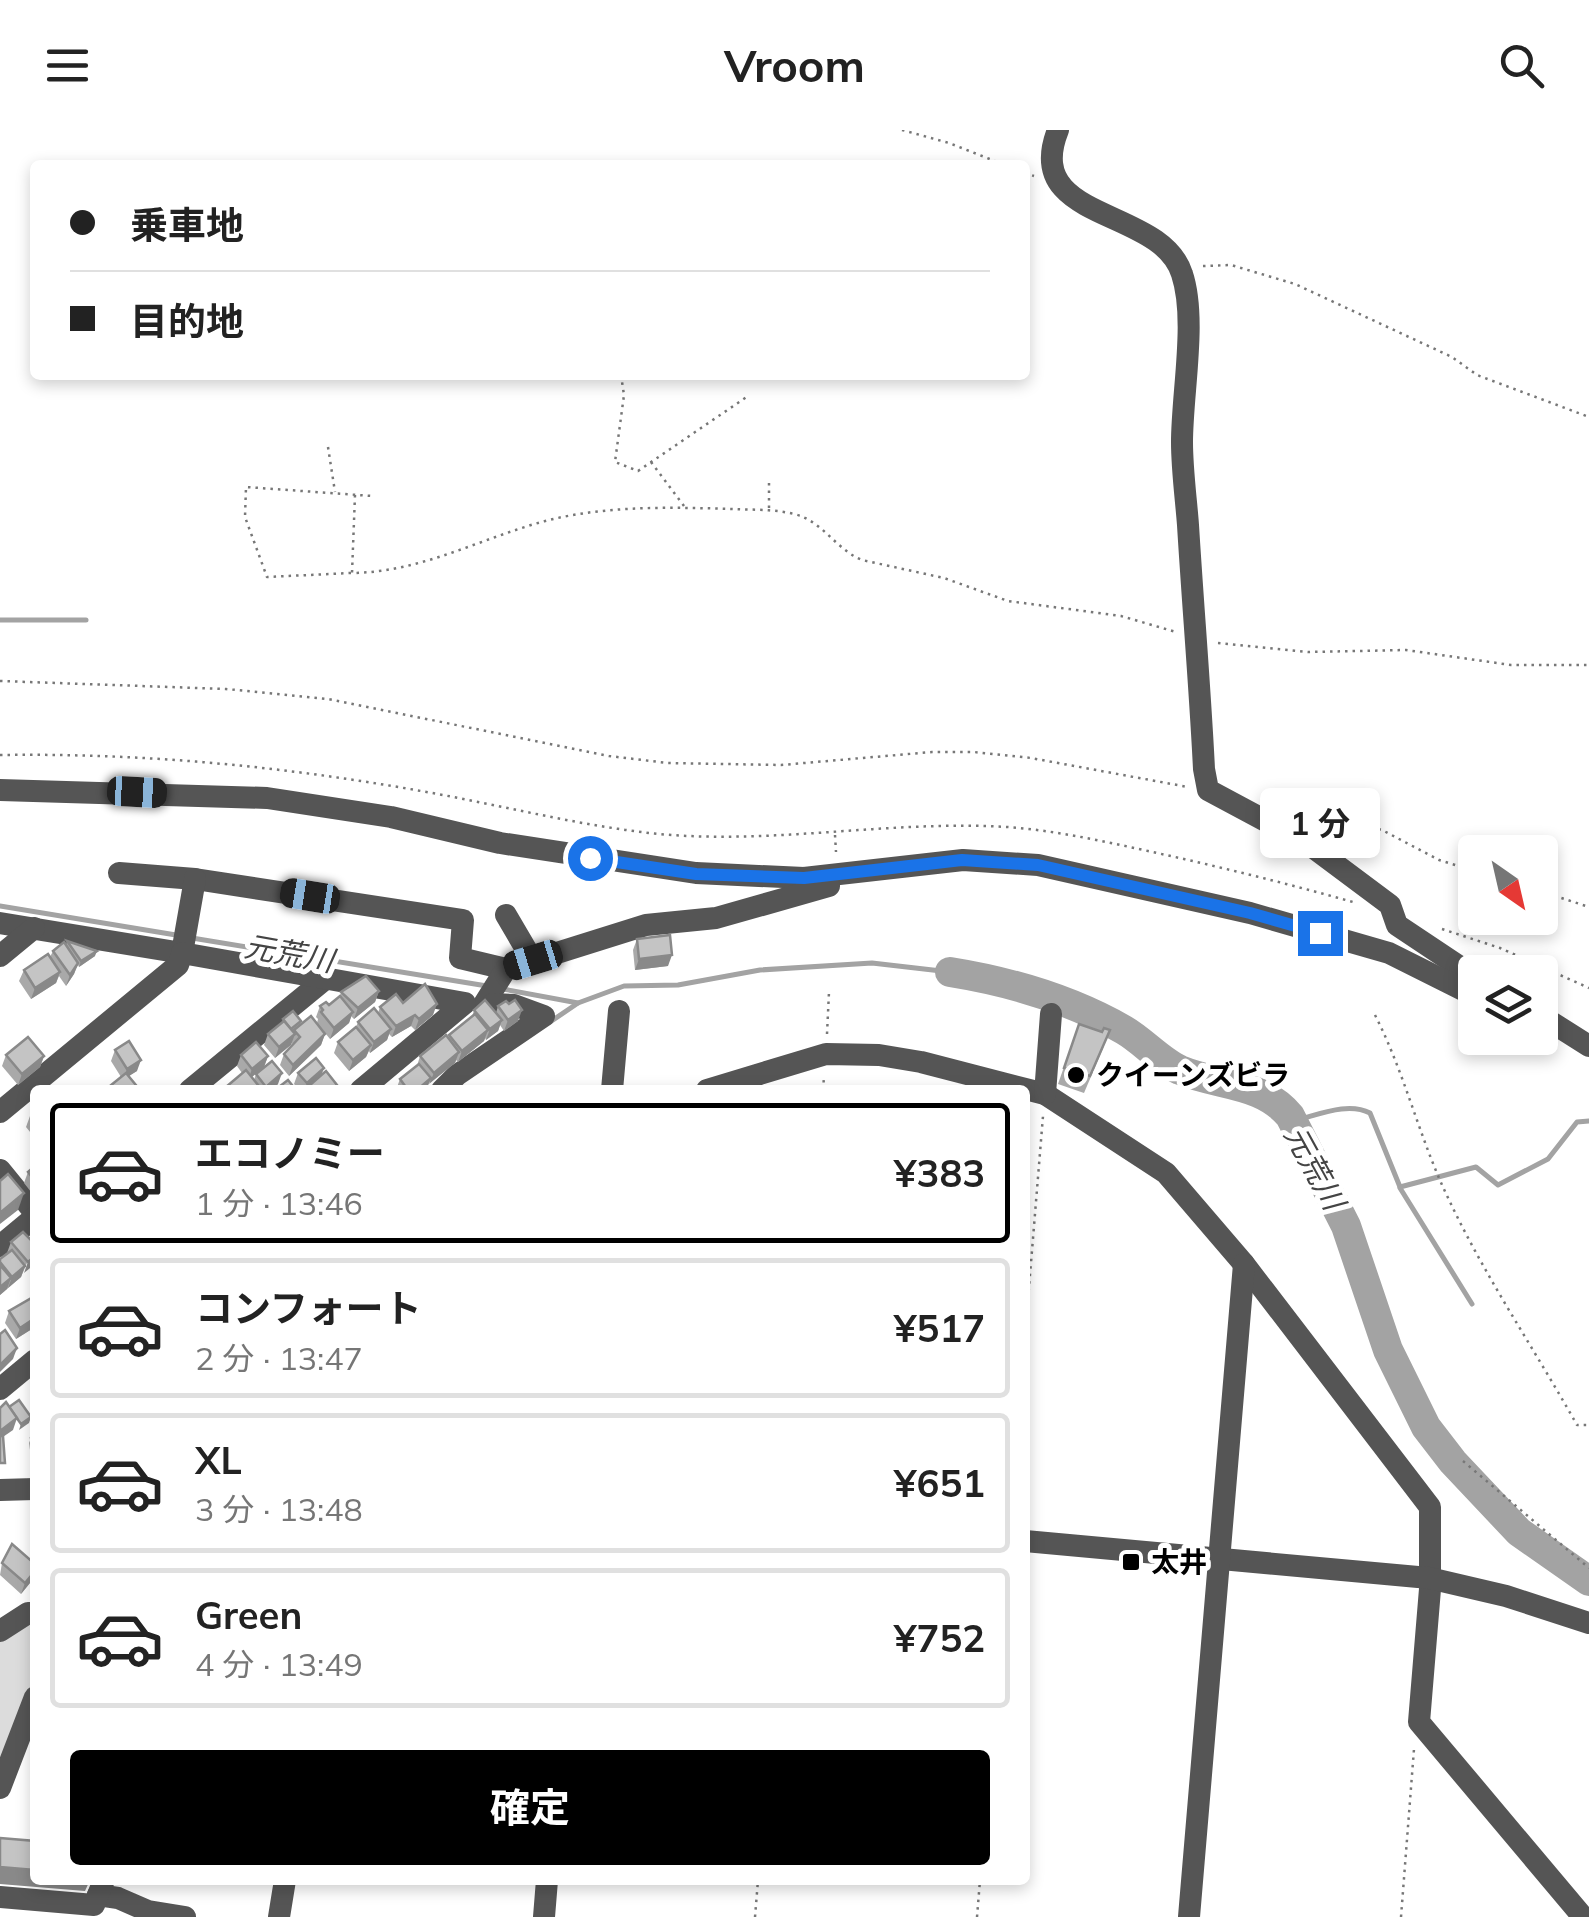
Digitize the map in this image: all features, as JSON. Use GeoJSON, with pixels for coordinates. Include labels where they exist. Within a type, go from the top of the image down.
{"type":"FeatureCollection","features":[{"type":"Feature","properties":{"kind":"street"},"geometry":{"type":"LineString","coordinates":[[1058,130],[1051,168],[1059,186],[1152,239],[1167,250],[1183,275],[1186,336],[1182,442],[1208,790],[1307,843],[1390,905],[1397,925],[1458,966]]}},
{"type":"Feature","properties":{"kind":"street"},"geometry":{"type":"LineString","coordinates":[[0,790],[104,790],[267,798],[392,817],[500,843],[696,874],[804,878],[962,860],[1038,865],[1250,913],[1389,953],[1458,988]]}},
{"type":"Feature","properties":{"kind":"street"},"geometry":{"type":"LineString","coordinates":[[368,1085],[478,1000],[504,971],[646,925],[716,918],[758,907],[838,883],[850,872]]}},
{"type":"Feature","properties":{"kind":"street"},"geometry":{"type":"LineString","coordinates":[[119,874],[195,879],[463,920],[460,958],[504,971]]}},
{"type":"Feature","properties":{"kind":"street"},"geometry":{"type":"LineString","coordinates":[[33,1085],[178,965],[195,879]]}},
{"type":"Feature","properties":{"kind":"street"},"geometry":{"type":"LineString","coordinates":[[506,915],[533,960]]}},
{"type":"Feature","properties":{"kind":"street"},"geometry":{"type":"LineString","coordinates":[[0,922],[184,941],[324,980],[478,1000],[544,1016],[447,1085]]}},
{"type":"Feature","properties":{"kind":"street"},"geometry":{"type":"LineString","coordinates":[[0,956],[34,928]]}},
{"type":"Feature","properties":{"kind":"street"},"geometry":{"type":"LineString","coordinates":[[196,1085],[324,980]]}},
{"type":"Feature","properties":{"kind":"street"},"geometry":{"type":"LineString","coordinates":[[612,1085],[618,1011]]}},
{"type":"Feature","properties":{"kind":"street"},"geometry":{"type":"LineString","coordinates":[[1045,1094],[1051,1014]]}},
{"type":"Feature","properties":{"kind":"street"},"geometry":{"type":"LineString","coordinates":[[1558,1028],[1589,1048]]}},
{"type":"Feature","properties":{"kind":"street"},"geometry":{"type":"LineString","coordinates":[[1558,1034],[1589,1048]]}},
{"type":"Feature","properties":{"kind":"street"},"geometry":{"type":"LineString","coordinates":[[724,1085],[826,1054],[879,1055],[921,1062],[1010,1085]]}},
{"type":"Feature","properties":{"kind":"street"},"geometry":{"type":"LineString","coordinates":[[0,1112],[30,1087]]}},
{"type":"Feature","properties":{"kind":"street"},"geometry":{"type":"LineString","coordinates":[[1030,1090],[1045,1094],[1166,1174],[1244,1264],[1430,1507],[1430,1578],[1418,1722],[1583,1917]]}},
{"type":"Feature","properties":{"kind":"street"},"geometry":{"type":"LineString","coordinates":[[0,1170],[30,1209]]}},
{"type":"Feature","properties":{"kind":"street"},"geometry":{"type":"LineString","coordinates":[[0,1246],[30,1219]]}},
{"type":"Feature","properties":{"kind":"street"},"geometry":{"type":"LineString","coordinates":[[1189,1917],[1244,1264]]}},
{"type":"Feature","properties":{"kind":"street"},"geometry":{"type":"LineString","coordinates":[[0,1389],[30,1364]]}},
{"type":"Feature","properties":{"kind":"street"},"geometry":{"type":"LineString","coordinates":[[0,1490],[30,1489]]}},
{"type":"Feature","properties":{"kind":"street"},"geometry":{"type":"LineString","coordinates":[[1030,1541],[1430,1578],[1506,1596],[1589,1624]]}},
{"type":"Feature","properties":{"kind":"street"},"geometry":{"type":"LineString","coordinates":[[0,1631],[30,1612]]}},
{"type":"Feature","properties":{"kind":"street"},"geometry":{"type":"LineString","coordinates":[[1,1783],[30,1709]]}},
{"type":"Feature","properties":{"kind":"street"},"geometry":{"type":"LineString","coordinates":[[279,1917],[283,1885]]}},
{"type":"Feature","properties":{"kind":"street"},"geometry":{"type":"LineString","coordinates":[[544,1917],[547,1885]]}},
{"type":"Feature","properties":{"kind":"street"},"geometry":{"type":"LineString","coordinates":[[0,1897],[94,1905],[107,1891],[148,1911],[185,1917]]}},
{"type":"Feature","properties":{"kind":"path"},"geometry":{"type":"LineString","coordinates":[[902,130],[993,160]]}},
{"type":"Feature","properties":{"kind":"path"},"geometry":{"type":"LineString","coordinates":[[1183,275],[1204,266],[1230,265],[1259,271],[1296,284],[1452,358],[1477,375],[1589,417]]}},
{"type":"Feature","properties":{"kind":"path"},"geometry":{"type":"LineString","coordinates":[[622,380],[624,395],[615,462],[638,471],[748,396]]}},
{"type":"Feature","properties":{"kind":"path"},"geometry":{"type":"LineString","coordinates":[[328,447],[335,494]]}},
{"type":"Feature","properties":{"kind":"path"},"geometry":{"type":"LineString","coordinates":[[651,462],[685,508]]}},
{"type":"Feature","properties":{"kind":"path"},"geometry":{"type":"LineString","coordinates":[[769,483],[769,510]]}},
{"type":"Feature","properties":{"kind":"path"},"geometry":{"type":"LineString","coordinates":[[372,496],[246,487],[245,517],[267,577],[408,568],[550,519],[617,510],[769,510],[809,518],[850,555],[862,560],[944,578],[1008,601],[1121,616],[1196,639],[1271,650],[1406,650],[1511,666],[1589,665]]}},
{"type":"Feature","properties":{"kind":"path"},"geometry":{"type":"LineString","coordinates":[[352,573],[354,495]]}},
{"type":"Feature","properties":{"kind":"path"},"geometry":{"type":"LineString","coordinates":[[0,682],[226,689],[328,699],[609,756],[668,763],[780,765],[974,752],[1030,758],[1208,790]]}},
{"type":"Feature","properties":{"kind":"path"},"geometry":{"type":"LineString","coordinates":[[0,755],[141,756],[239,764],[393,786],[597,826],[661,834],[785,837],[899,827],[983,826],[1044,830],[1256,875],[1361,904]]}},
{"type":"Feature","properties":{"kind":"path"},"geometry":{"type":"LineString","coordinates":[[1255,795],[1382,830],[1458,866]]}},
{"type":"Feature","properties":{"kind":"path"},"geometry":{"type":"LineString","coordinates":[[1558,896],[1589,907]]}},
{"type":"Feature","properties":{"kind":"path"},"geometry":{"type":"LineString","coordinates":[[1431,926],[1500,948],[1589,988]]}},
{"type":"Feature","properties":{"kind":"path"},"geometry":{"type":"LineString","coordinates":[[1375,1015],[1394,1052],[1439,1178],[1488,1276],[1578,1424],[1589,1426]]}},
{"type":"Feature","properties":{"kind":"path"},"geometry":{"type":"LineString","coordinates":[[1030,1276],[1045,1094]]}},
{"type":"Feature","properties":{"kind":"path"},"geometry":{"type":"LineString","coordinates":[[1463,1462],[1589,1568]]}},
{"type":"Feature","properties":{"kind":"path"},"geometry":{"type":"LineString","coordinates":[[1401,1917],[1418,1722]]}},
{"type":"Feature","properties":{"kind":"path"},"geometry":{"type":"LineString","coordinates":[[755,1917],[758,1885]]}},
{"type":"Feature","properties":{"kind":"path"},"geometry":{"type":"LineString","coordinates":[[977,1917],[980,1885]]}},
{"type":"Feature","properties":{"kind":"shaded area"},"geometry":{"type":"Polygon","coordinates":[[[30,1622],[30,1690],[0,1766],[0,1639],[30,1622]]]}},
{"type":"Feature","properties":{"kind":"building"},"geometry":{"type":"Polygon","coordinates":[[[670,935],[672,955],[639,959],[637,939],[670,935]]]}},
{"type":"Feature","properties":{"kind":"building"},"geometry":{"type":"Polygon","coordinates":[[[67,941],[97,951],[81,961],[67,941]]]}},
{"type":"Feature","properties":{"kind":"building"},"geometry":{"type":"Polygon","coordinates":[[[64,942],[78,963],[70,975],[53,951],[64,942]]]}},
{"type":"Feature","properties":{"kind":"building"},"geometry":{"type":"Polygon","coordinates":[[[48,954],[60,972],[35,988],[24,970],[48,954]]]}},
{"type":"Feature","properties":{"kind":"building"},"geometry":{"type":"Polygon","coordinates":[[[366,976],[379,991],[358,1008],[341,992],[366,976]]]}},
{"type":"Feature","properties":{"kind":"building"},"geometry":{"type":"Polygon","coordinates":[[[425,984],[437,1004],[419,1019],[415,1015],[396,1026],[380,1007],[396,994],[403,1003],[425,984]]]}},
{"type":"Feature","properties":{"kind":"building"},"geometry":{"type":"Polygon","coordinates":[[[340,996],[353,1012],[334,1028],[320,1006],[326,1002],[329,1005],[340,996]]]}},
{"type":"Feature","properties":{"kind":"building"},"geometry":{"type":"Polygon","coordinates":[[[485,1000],[502,1020],[490,1029],[474,1010],[485,1000]]]}},
{"type":"Feature","properties":{"kind":"building"},"geometry":{"type":"Polygon","coordinates":[[[515,1000],[522,1010],[508,1020],[498,1006],[515,1000]]]}},
{"type":"Feature","properties":{"kind":"building"},"geometry":{"type":"Polygon","coordinates":[[[374,1008],[391,1029],[374,1042],[358,1022],[374,1008]]]}},
{"type":"Feature","properties":{"kind":"building"},"geometry":{"type":"Polygon","coordinates":[[[293,1011],[301,1021],[291,1029],[283,1019],[293,1011]]]}},
{"type":"Feature","properties":{"kind":"building"},"geometry":{"type":"Polygon","coordinates":[[[475,1014],[488,1030],[462,1051],[449,1035],[475,1014]]]}},
{"type":"Feature","properties":{"kind":"building"},"geometry":{"type":"Polygon","coordinates":[[[311,1016],[325,1034],[293,1065],[284,1054],[300,1037],[294,1030],[311,1016]]]}},
{"type":"Feature","properties":{"kind":"building"},"geometry":{"type":"Polygon","coordinates":[[[284,1021],[295,1034],[279,1047],[268,1034],[284,1021]]]}},
{"type":"Feature","properties":{"kind":"building","name":"クイーンズビラ"},"geometry":{"type":"Polygon","coordinates":[[[1079,1024],[1102,1032],[1104,1028],[1110,1030],[1090,1076],[1064,1068],[1079,1024]]]}},
{"type":"Feature","properties":{"kind":"building"},"geometry":{"type":"Polygon","coordinates":[[[356,1027],[371,1045],[353,1060],[338,1042],[356,1027]]]}},
{"type":"Feature","properties":{"kind":"building"},"geometry":{"type":"Polygon","coordinates":[[[446,1035],[459,1052],[434,1073],[420,1056],[446,1035]]]}},
{"type":"Feature","properties":{"kind":"building"},"geometry":{"type":"Polygon","coordinates":[[[28,1037],[44,1056],[22,1074],[6,1055],[28,1037]]]}},
{"type":"Feature","properties":{"kind":"building"},"geometry":{"type":"Polygon","coordinates":[[[129,1041],[141,1060],[127,1069],[115,1050],[129,1041]]]}},
{"type":"Feature","properties":{"kind":"building"},"geometry":{"type":"Polygon","coordinates":[[[256,1042],[268,1056],[252,1069],[241,1055],[256,1042]]]}},
{"type":"Feature","properties":{"kind":"building"},"geometry":{"type":"Polygon","coordinates":[[[316,1058],[324,1068],[307,1083],[298,1073],[316,1058]]]}},
{"type":"Feature","properties":{"kind":"building"},"geometry":{"type":"Polygon","coordinates":[[[272,1061],[282,1073],[268,1085],[256,1074],[272,1061]]]}},
{"type":"Feature","properties":{"kind":"building"},"geometry":{"type":"Polygon","coordinates":[[[419,1064],[431,1078],[423,1085],[404,1085],[400,1079],[419,1064]]]}},
{"type":"Feature","properties":{"kind":"building"},"geometry":{"type":"Polygon","coordinates":[[[246,1070],[258,1085],[228,1085],[246,1070]]]}},
{"type":"Feature","properties":{"kind":"building"},"geometry":{"type":"Polygon","coordinates":[[[326,1071],[337,1085],[310,1085],[326,1071]]]}},
{"type":"Feature","properties":{"kind":"building"},"geometry":{"type":"Polygon","coordinates":[[[126,1073],[136,1085],[111,1085],[126,1073]]]}},
{"type":"Feature","properties":{"kind":"building"},"geometry":{"type":"Polygon","coordinates":[[[8,1174],[24,1193],[0,1213],[0,1181],[8,1174]]]}},
{"type":"Feature","properties":{"kind":"building"},"geometry":{"type":"Polygon","coordinates":[[[23,1232],[30,1239],[30,1260],[28,1262],[11,1242],[23,1232]]]}},
{"type":"Feature","properties":{"kind":"building"},"geometry":{"type":"Polygon","coordinates":[[[12,1250],[25,1266],[12,1277],[0,1259],[12,1250]]]}},
{"type":"Feature","properties":{"kind":"building"},"geometry":{"type":"Polygon","coordinates":[[[0,1265],[11,1278],[0,1287],[0,1265]]]}},
{"type":"Feature","properties":{"kind":"building"},"geometry":{"type":"Polygon","coordinates":[[[30,1299],[30,1321],[20,1328],[9,1311],[30,1299]]]}},
{"type":"Feature","properties":{"kind":"building"},"geometry":{"type":"Polygon","coordinates":[[[5,1330],[17,1348],[0,1365],[0,1334],[5,1330]]]}},
{"type":"Feature","properties":{"kind":"building"},"geometry":{"type":"Polygon","coordinates":[[[19,1400],[30,1418],[21,1424],[9,1407],[19,1400]]]}},
{"type":"Feature","properties":{"kind":"building"},"geometry":{"type":"Polygon","coordinates":[[[6,1402],[17,1418],[0,1431],[0,1408],[6,1402]]]}},
{"type":"Feature","properties":{"kind":"building"},"geometry":{"type":"Polygon","coordinates":[[[3,1436],[5,1463],[0,1463],[3,1436]]]}},
{"type":"Feature","properties":{"kind":"building"},"geometry":{"type":"Polygon","coordinates":[[[12,1544],[30,1560],[30,1577],[25,1583],[2,1563],[12,1544]]]}},
{"type":"Feature","properties":{"kind":"building"},"geometry":{"type":"Polygon","coordinates":[[[0,1838],[30,1841],[30,1870],[0,1867],[0,1838]]]}},
{"type":"Feature","properties":{"kind":"waterway"},"geometry":{"type":"LineString","coordinates":[[0,620],[86,620]]}},
{"type":"Feature","properties":{"kind":"waterway","name":"元荒川"},"geometry":{"type":"LineString","coordinates":[[0,906],[176,935]]}},
{"type":"Feature","properties":{"kind":"waterway","name":"元荒川"},"geometry":{"type":"LineString","coordinates":[[192,938],[487,986]]}},
{"type":"Feature","properties":{"kind":"waterway","name":"元荒川"},"geometry":{"type":"LineString","coordinates":[[550,1022],[578,1003],[624,986],[678,985],[760,970],[872,963],[950,972]]}},
{"type":"Feature","properties":{"kind":"waterway","name":"元荒川"},"geometry":{"type":"LineString","coordinates":[[950,972],[1062,1001],[1124,1030],[1180,1070],[1253,1091],[1279,1105],[1290,1116],[1346,1226],[1388,1350],[1426,1427],[1519,1532],[1589,1581]]}},
{"type":"Feature","properties":{"kind":"waterway","name":"元荒川"},"geometry":{"type":"LineString","coordinates":[[503,989],[578,1003]]}},
{"type":"Feature","properties":{"kind":"waterway"},"geometry":{"type":"LineString","coordinates":[[1292,1121],[1351,1108],[1370,1113],[1400,1187],[1476,1167],[1498,1185],[1548,1159],[1577,1122],[1589,1121]]}},
{"type":"Feature","properties":{"kind":"waterway"},"geometry":{"type":"LineString","coordinates":[[1400,1188],[1472,1304]]}},
{"type":"Feature","properties":{"kind":"place","name":"クイーンズビラ"},"geometry":{"type":"Point","coordinates":[1076,1075]}},
{"type":"Feature","properties":{"kind":"place","name":"太井"},"geometry":{"type":"Point","coordinates":[1131,1562]}},
{"type":"Feature","properties":{"kind":"route"},"geometry":{"type":"LineString","coordinates":[[590,858],[696,874],[804,878],[962,860],[1038,865],[1250,913],[1320,933]]}}]}
